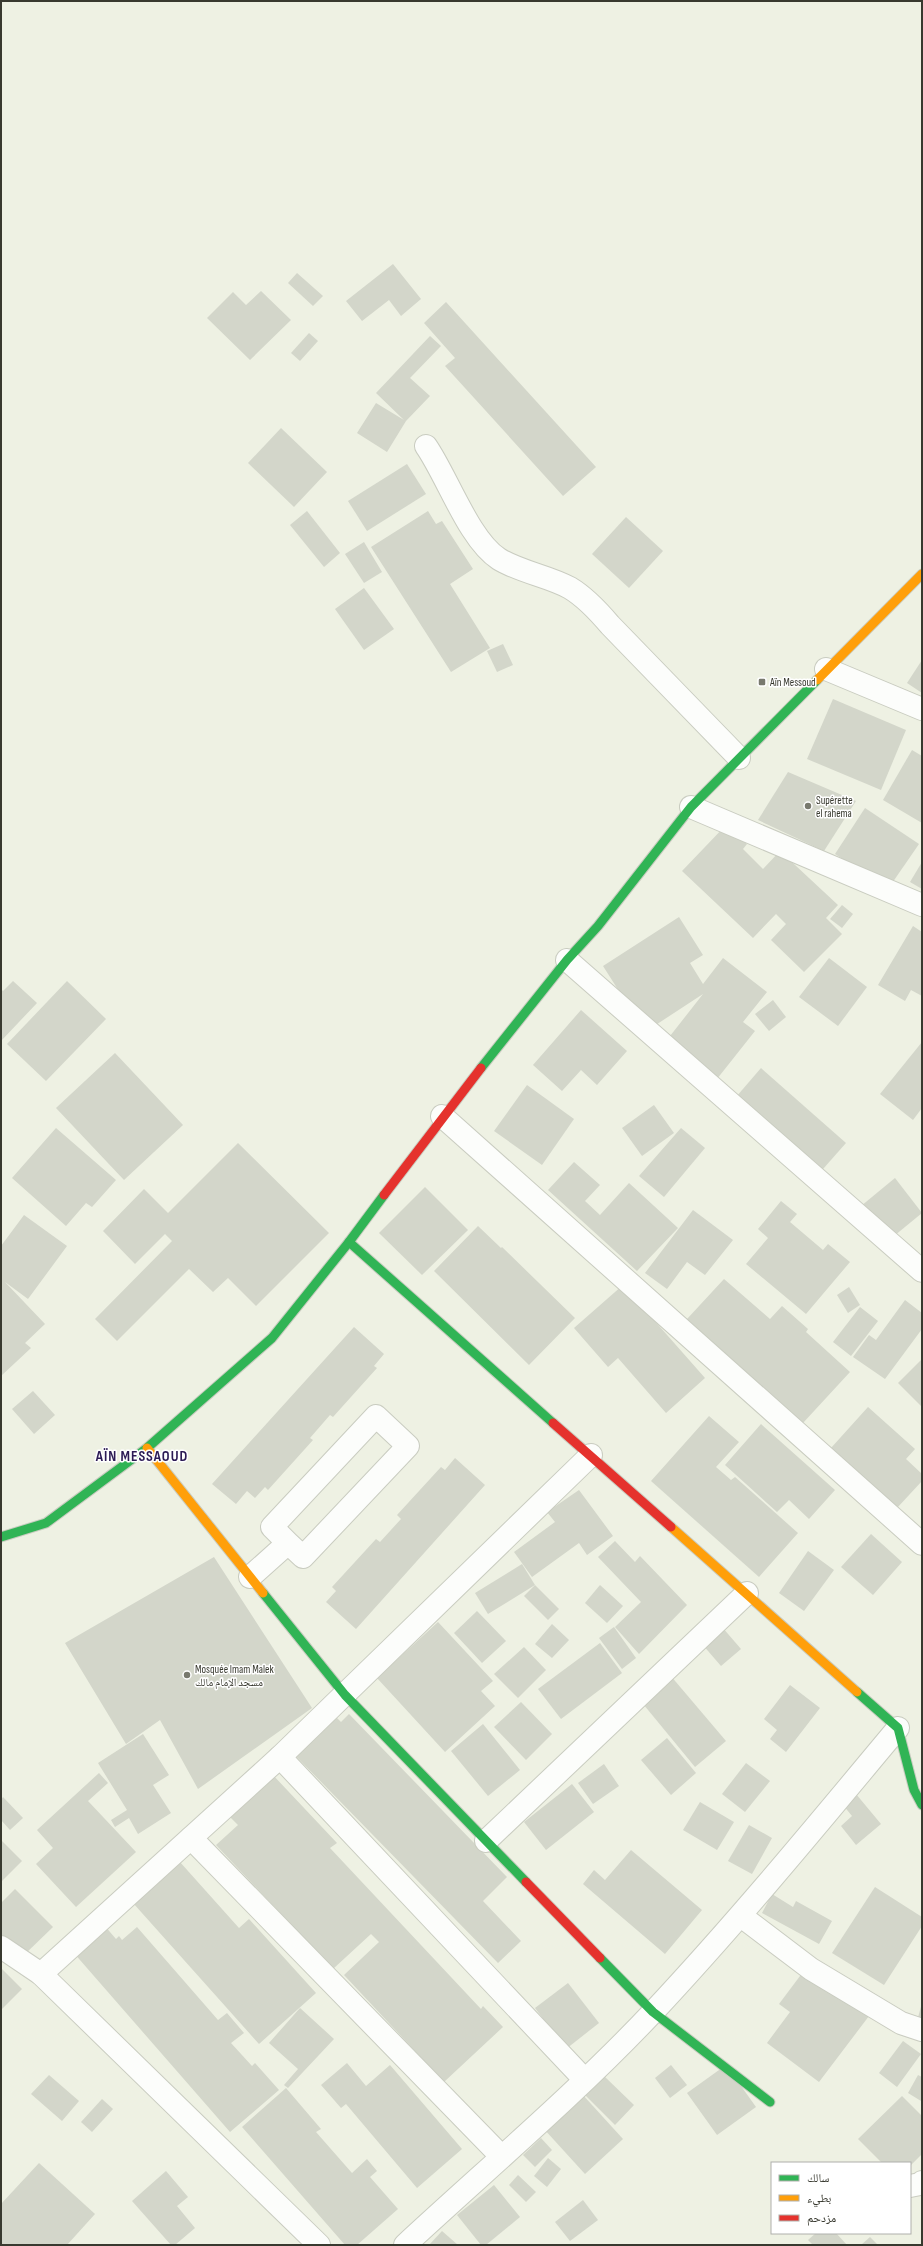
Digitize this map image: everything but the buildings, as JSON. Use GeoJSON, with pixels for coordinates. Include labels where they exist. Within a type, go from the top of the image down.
{"type":"FeatureCollection","features":[{"type":"Feature","properties":{"kind":"street"},"geometry":{"type":"LineString","coordinates":[[426,446],[436,461],[457,503],[485,545],[499,558],[570,588],[597,610],[610,626],[739,758]]}},
{"type":"Feature","properties":{"kind":"street"},"geometry":{"type":"LineString","coordinates":[[1,1537],[46,1524],[147,1448],[272,1338],[349,1242],[442,1116],[567,960],[598,926],[691,807],[826,669],[922,574]]}},
{"type":"Feature","properties":{"kind":"street"},"geometry":{"type":"LineString","coordinates":[[826,669],[922,709]]}},
{"type":"Feature","properties":{"kind":"street"},"geometry":{"type":"LineString","coordinates":[[691,807],[922,905]]}},
{"type":"Feature","properties":{"kind":"street"},"geometry":{"type":"LineString","coordinates":[[567,960],[922,1271]]}},
{"type":"Feature","properties":{"kind":"street"},"geometry":{"type":"LineString","coordinates":[[442,1116],[922,1544]]}},
{"type":"Feature","properties":{"kind":"street"},"geometry":{"type":"LineString","coordinates":[[349,1242],[898,1728],[914,1790],[922,1805]]}},
{"type":"Feature","properties":{"kind":"street"},"geometry":{"type":"LineString","coordinates":[[376,1416],[408,1446],[303,1557],[288,1543],[272,1527],[376,1416]]}},
{"type":"Feature","properties":{"kind":"street"},"geometry":{"type":"LineString","coordinates":[[147,1448],[345,1695],[653,2012],[770,2102]]}},
{"type":"Feature","properties":{"kind":"street"},"geometry":{"type":"LineString","coordinates":[[41,1974],[280,1757],[591,1455]]}},
{"type":"Feature","properties":{"kind":"street"},"geometry":{"type":"LineString","coordinates":[[250,1577],[288,1543]]}},
{"type":"Feature","properties":{"kind":"street"},"geometry":{"type":"LineString","coordinates":[[486,1841],[747,1593]]}},
{"type":"Feature","properties":{"kind":"street"},"geometry":{"type":"LineString","coordinates":[[405,2245],[584,2079],[653,2012],[741,1916],[898,1728]]}},
{"type":"Feature","properties":{"kind":"street"},"geometry":{"type":"LineString","coordinates":[[280,1757],[584,2079]]}},
{"type":"Feature","properties":{"kind":"street"},"geometry":{"type":"LineString","coordinates":[[191,1838],[501,2156]]}},
{"type":"Feature","properties":{"kind":"street"},"geometry":{"type":"LineString","coordinates":[[741,1916],[812,1969],[901,2022],[922,2030]]}},
{"type":"Feature","properties":{"kind":"street"},"geometry":{"type":"LineString","coordinates":[[1,1947],[41,1974],[319,2245]]}},
{"type":"Feature","properties":{"kind":"street"},"geometry":{"type":"LineString","coordinates":[[911,2186],[920,2184],[922,2182]]}},
{"type":"Feature","properties":{"kind":"traffic: fast"},"geometry":{"type":"LineString","coordinates":[[481,1068],[567,960],[598,926],[691,807],[817,680]]}},
{"type":"Feature","properties":{"kind":"traffic: fast"},"geometry":{"type":"LineString","coordinates":[[1,1537],[46,1523],[147,1448],[272,1338],[349,1242],[384,1195]]}},
{"type":"Feature","properties":{"kind":"traffic: fast"},"geometry":{"type":"LineString","coordinates":[[349,1242],[553,1423]]}},
{"type":"Feature","properties":{"kind":"traffic: fast"},"geometry":{"type":"LineString","coordinates":[[263,1593],[345,1695],[526,1882]]}},
{"type":"Feature","properties":{"kind":"traffic: fast"},"geometry":{"type":"LineString","coordinates":[[857,1692],[898,1728],[914,1790],[922,1805]]}},
{"type":"Feature","properties":{"kind":"traffic: fast"},"geometry":{"type":"LineString","coordinates":[[600,1958],[653,2012],[770,2102]]}},
{"type":"Feature","properties":{"kind":"traffic: slow"},"geometry":{"type":"LineString","coordinates":[[817,680],[922,574]]}},
{"type":"Feature","properties":{"kind":"traffic: slow"},"geometry":{"type":"LineString","coordinates":[[147,1448],[263,1593]]}},
{"type":"Feature","properties":{"kind":"traffic: slow"},"geometry":{"type":"LineString","coordinates":[[671,1527],[857,1692]]}},
{"type":"Feature","properties":{"kind":"traffic: jam"},"geometry":{"type":"LineString","coordinates":[[384,1195],[481,1068]]}},
{"type":"Feature","properties":{"kind":"traffic: jam"},"geometry":{"type":"LineString","coordinates":[[553,1423],[671,1527]]}},
{"type":"Feature","properties":{"kind":"traffic: jam"},"geometry":{"type":"LineString","coordinates":[[526,1882],[600,1958]]}},
{"type":"Feature","properties":{"kind":"place","name":"Aïn Messoud"},"geometry":{"type":"Point","coordinates":[762,682]}},
{"type":"Feature","properties":{"kind":"place","name":"Supérette el rahema"},"geometry":{"type":"Point","coordinates":[808,806]}},
{"type":"Feature","properties":{"kind":"place","name":"Mosquée Imam Malek مسجد الإمام مالك"},"geometry":{"type":"Point","coordinates":[187,1675]}},
{"type":"Feature","properties":{"kind":"district","name":"AÏN MESSAOUD"},"geometry":{"type":"Point","coordinates":[142,1456]}}]}
